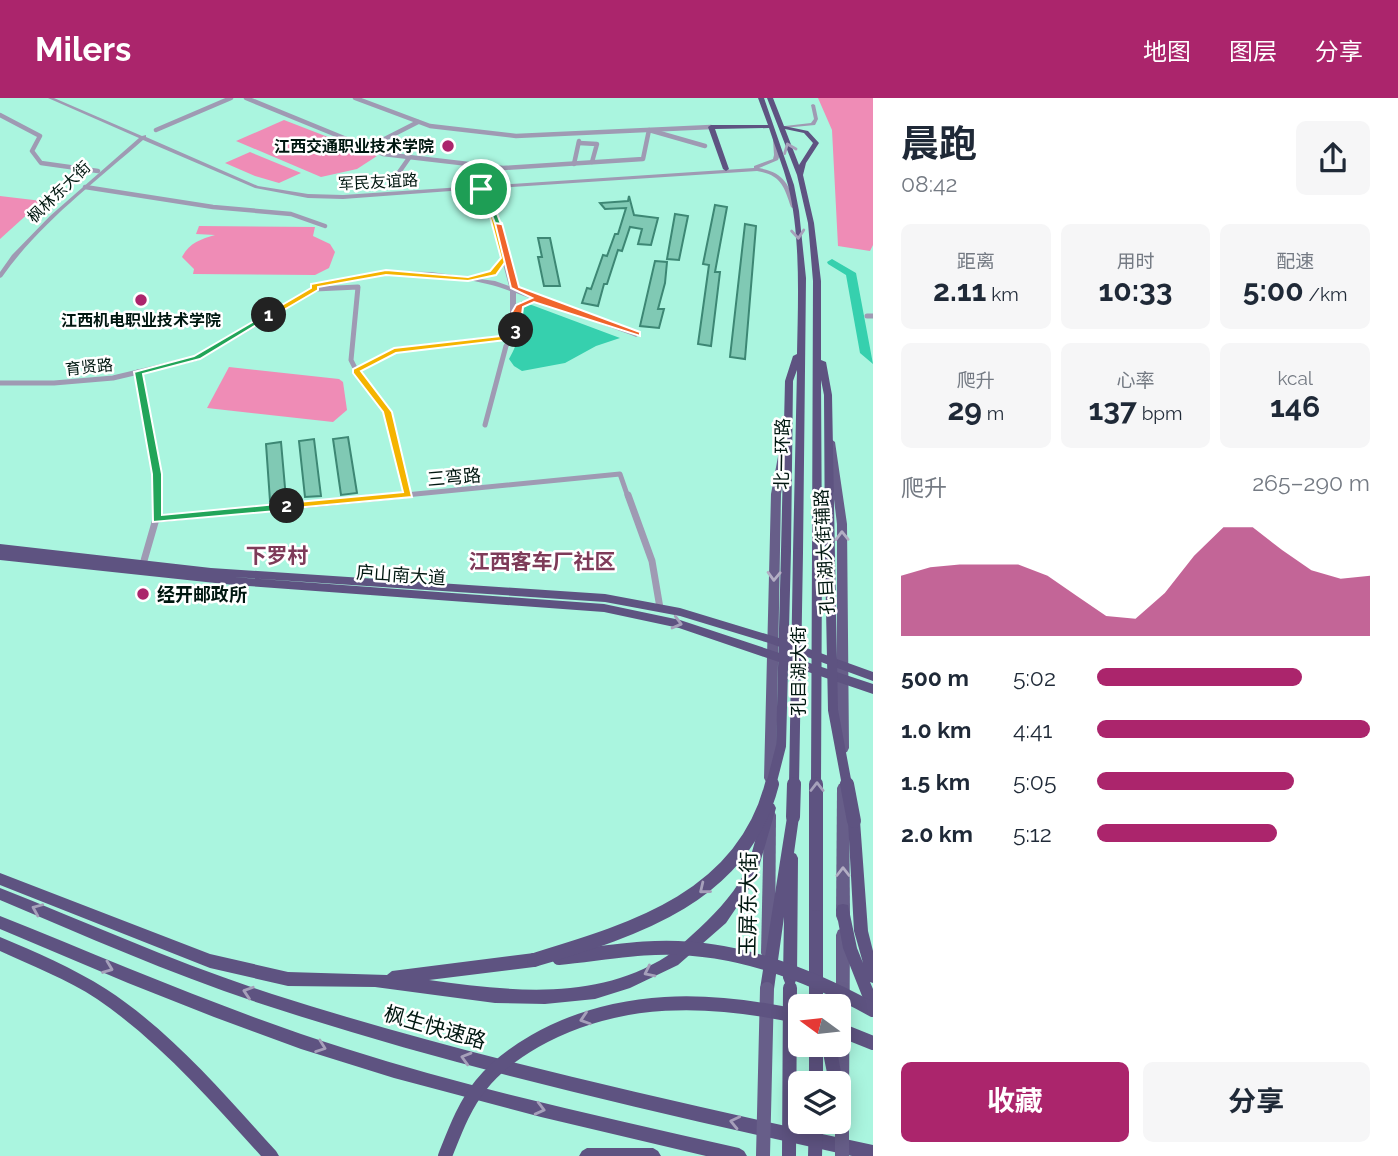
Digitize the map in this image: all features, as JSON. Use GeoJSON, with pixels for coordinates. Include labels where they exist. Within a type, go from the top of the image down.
{"type":"FeatureCollection","features":[{"type":"Feature","properties":{"kind":"highway","name":"北一环路"},"geometry":{"type":"LineString","coordinates":[[761,98],[796,211],[802,278],[792,552],[793,817]]}},
{"type":"Feature","properties":{"kind":"highway"},"geometry":{"type":"LineString","coordinates":[[770,98],[800,175],[814,246],[817,335],[828,395],[833,710],[854,821],[861,931],[873,976]]}},
{"type":"Feature","properties":{"kind":"highway"},"geometry":{"type":"LineString","coordinates":[[726,170],[711,127],[767,127]]}},
{"type":"Feature","properties":{"kind":"highway"},"geometry":{"type":"LineString","coordinates":[[785,127],[806,132],[816,143],[803,163],[800,175]]}},
{"type":"Feature","properties":{"kind":"highway","name":"孔目湖大街"},"geometry":{"type":"LineString","coordinates":[[817,335],[818,994]]}},
{"type":"Feature","properties":{"kind":"highway"},"geometry":{"type":"LineString","coordinates":[[534,960],[605,939],[660,917],[704,891],[740,854],[762,815],[777,772],[781,747],[792,552],[789,381],[801,343]]}},
{"type":"Feature","properties":{"kind":"highway","name":"庐山南大道"},"geometry":{"type":"LineString","coordinates":[[0,548],[211,572],[605,598],[660,608],[772,646],[843,672],[873,689]]}},
{"type":"Feature","properties":{"kind":"highway","name":"庐山南大道"},"geometry":{"type":"LineString","coordinates":[[0,556],[234,581],[604,608],[772,646]]}},
{"type":"Feature","properties":{"kind":"highway","name":"庐山南大道"},"geometry":{"type":"LineString","coordinates":[[843,672],[873,677]]}},
{"type":"Feature","properties":{"kind":"highway"},"geometry":{"type":"LineString","coordinates":[[0,879],[210,961],[288,979],[375,981],[495,996],[545,997],[594,992],[630,981],[673,960],[721,918],[750,876],[770,807]]}},
{"type":"Feature","properties":{"kind":"highway"},"geometry":{"type":"LineString","coordinates":[[789,1156],[793,817]]}},
{"type":"Feature","properties":{"kind":"highway"},"geometry":{"type":"LineString","coordinates":[[767,989],[793,817]]}},
{"type":"Feature","properties":{"kind":"highway","name":"枫生快速路"},"geometry":{"type":"LineString","coordinates":[[0,894],[185,971],[356,1027],[548,1081],[873,1153]]}},
{"type":"Feature","properties":{"kind":"highway"},"geometry":{"type":"LineString","coordinates":[[843,910],[850,948],[873,1008]]}},
{"type":"Feature","properties":{"kind":"highway"},"geometry":{"type":"LineString","coordinates":[[0,922],[209,1007],[346,1056],[536,1108],[739,1156]]}},
{"type":"Feature","properties":{"kind":"highway"},"geometry":{"type":"LineString","coordinates":[[0,944],[99,992],[136,1020],[183,1059],[271,1156]]}},
{"type":"Feature","properties":{"kind":"highway"},"geometry":{"type":"LineString","coordinates":[[375,981],[534,960],[656,948],[708,950],[755,960],[809,979],[873,1008]]}},
{"type":"Feature","properties":{"kind":"highway"},"geometry":{"type":"LineString","coordinates":[[445,1156],[459,1118],[487,1078],[513,1055],[544,1034],[584,1018],[629,1006],[679,1000],[724,1002],[788,1015]]}},
{"type":"Feature","properties":{"kind":"highway"},"geometry":{"type":"LineString","coordinates":[[851,1034],[873,1043]]}},
{"type":"Feature","properties":{"kind":"highway"},"geometry":{"type":"LineString","coordinates":[[815,1156],[816,1134]]}},
{"type":"Feature","properties":{"kind":"highway"},"geometry":{"type":"LineString","coordinates":[[587,1156],[653,1156]]}},
{"type":"Feature","properties":{"kind":"main road"},"geometry":{"type":"LineString","coordinates":[[772,646],[776,494],[789,411]]}},
{"type":"Feature","properties":{"kind":"main road","name":"孔目湖大街辅路"},"geometry":{"type":"LineString","coordinates":[[829,426],[842,524],[843,672]]}},
{"type":"Feature","properties":{"kind":"main road","name":"玉屏东大街"},"geometry":{"type":"LineString","coordinates":[[763,1156],[772,646]]}},
{"type":"Feature","properties":{"kind":"main road"},"geometry":{"type":"LineString","coordinates":[[842,1071],[843,672]]}},
{"type":"Feature","properties":{"kind":"main road"},"geometry":{"type":"LineString","coordinates":[[842,1134],[842,1156]]}},
{"type":"Feature","properties":{"kind":"street","name":"军民友谊路"},"geometry":{"type":"LineString","coordinates":[[50,98],[141,136]]}},
{"type":"Feature","properties":{"kind":"street","name":"军民友谊路"},"geometry":{"type":"LineString","coordinates":[[60,98],[242,181],[279,192],[343,197],[726,170]]}},
{"type":"Feature","properties":{"kind":"street"},"geometry":{"type":"LineString","coordinates":[[156,130],[231,98]]}},
{"type":"Feature","properties":{"kind":"street"},"geometry":{"type":"LineString","coordinates":[[246,98],[383,154],[503,169],[643,159],[649,130]]}},
{"type":"Feature","properties":{"kind":"street"},"geometry":{"type":"LineString","coordinates":[[355,98],[430,126],[516,136],[711,127]]}},
{"type":"Feature","properties":{"kind":"street"},"geometry":{"type":"LineString","coordinates":[[785,127],[813,124],[816,120],[813,105]]}},
{"type":"Feature","properties":{"kind":"street"},"geometry":{"type":"LineString","coordinates":[[0,115],[40,136],[32,151],[41,163],[98,171]]}},
{"type":"Feature","properties":{"kind":"street"},"geometry":{"type":"LineString","coordinates":[[367,148],[418,122]]}},
{"type":"Feature","properties":{"kind":"street"},"geometry":{"type":"LineString","coordinates":[[649,130],[705,146]]}},
{"type":"Feature","properties":{"kind":"street"},"geometry":{"type":"LineString","coordinates":[[726,170],[772,163],[777,155],[774,133]]}},
{"type":"Feature","properties":{"kind":"street"},"geometry":{"type":"LineString","coordinates":[[574,164],[581,134]]}},
{"type":"Feature","properties":{"kind":"street","name":"枫林东大街"},"geometry":{"type":"LineString","coordinates":[[0,269],[98,171],[141,136]]}},
{"type":"Feature","properties":{"kind":"street","name":"枫林东大街"},"geometry":{"type":"LineString","coordinates":[[0,276],[14,257],[141,136]]}},
{"type":"Feature","properties":{"kind":"street"},"geometry":{"type":"LineString","coordinates":[[579,143],[597,144],[592,162]]}},
{"type":"Feature","properties":{"kind":"street"},"geometry":{"type":"LineString","coordinates":[[386,178],[395,178],[409,158]]}},
{"type":"Feature","properties":{"kind":"street"},"geometry":{"type":"LineString","coordinates":[[726,170],[757,169],[778,174],[783,179],[796,211]]}},
{"type":"Feature","properties":{"kind":"street"},"geometry":{"type":"LineString","coordinates":[[85,187],[231,209],[280,210],[311,217],[325,226]]}},
{"type":"Feature","properties":{"kind":"street"},"geometry":{"type":"LineString","coordinates":[[482,187],[493,213],[514,289],[512,336]]}},
{"type":"Feature","properties":{"kind":"street"},"geometry":{"type":"LineString","coordinates":[[482,187],[496,213],[514,289],[516,312],[516,334],[506,346],[485,425]]}},
{"type":"Feature","properties":{"kind":"street"},"geometry":{"type":"LineString","coordinates":[[468,279],[493,273],[505,258]]}},
{"type":"Feature","properties":{"kind":"street"},"geometry":{"type":"LineString","coordinates":[[315,289],[314,286],[386,273],[468,279],[514,289],[637,334],[545,301],[514,289],[431,277],[385,275],[315,289]]}},
{"type":"Feature","properties":{"kind":"street","name":"育贤路"},"geometry":{"type":"LineString","coordinates":[[0,383],[54,383],[113,378],[197,358],[315,289],[358,287],[351,360],[356,371]]}},
{"type":"Feature","properties":{"kind":"street"},"geometry":{"type":"LineString","coordinates":[[516,312],[520,305],[527,302],[545,301]]}},
{"type":"Feature","properties":{"kind":"street"},"geometry":{"type":"LineString","coordinates":[[409,495],[388,412],[356,371],[394,351],[512,336]]}},
{"type":"Feature","properties":{"kind":"street"},"geometry":{"type":"LineString","coordinates":[[138,372],[157,474],[156,519],[143,564]]}},
{"type":"Feature","properties":{"kind":"street","name":"三弯路"},"geometry":{"type":"LineString","coordinates":[[156,519],[620,474],[652,561],[660,608]]}},
{"type":"Feature","properties":{"kind":"shaded area"},"geometry":{"type":"Polygon","coordinates":[[[818,98],[873,98],[873,245],[870,251],[838,246],[832,130],[818,98]]]}},
{"type":"Feature","properties":{"kind":"shaded area"},"geometry":{"type":"Polygon","coordinates":[[[284,120],[377,156],[357,169],[321,177],[236,141],[284,120]]]}},
{"type":"Feature","properties":{"kind":"shaded area"},"geometry":{"type":"Polygon","coordinates":[[[250,152],[301,173],[279,183],[225,163],[250,152]]]}},
{"type":"Feature","properties":{"kind":"shaded area"},"geometry":{"type":"Polygon","coordinates":[[[0,196],[42,201],[0,239],[0,196]]]}},
{"type":"Feature","properties":{"kind":"shaded area"},"geometry":{"type":"Polygon","coordinates":[[[199,226],[315,227],[313,236],[330,244],[335,252],[329,268],[315,275],[193,274],[194,269],[182,257],[192,245],[215,235],[196,234],[199,226]]]}},
{"type":"Feature","properties":{"kind":"shaded area"},"geometry":{"type":"Polygon","coordinates":[[[521,301],[620,338],[596,346],[565,363],[522,371],[509,359],[521,331],[521,301]]]}},
{"type":"Feature","properties":{"kind":"shaded area"},"geometry":{"type":"Polygon","coordinates":[[[229,367],[339,379],[343,382],[347,410],[333,422],[207,408],[229,367]]]}},
{"type":"Feature","properties":{"kind":"building"},"geometry":{"type":"Polygon","coordinates":[[[629,196],[634,215],[658,218],[651,245],[638,244],[642,229],[630,227],[622,251],[618,250],[607,284],[604,284],[598,306],[582,303],[587,288],[591,289],[603,255],[607,256],[615,234],[618,234],[626,208],[605,209],[600,203],[628,201],[629,196]]]}},
{"type":"Feature","properties":{"kind":"building"},"geometry":{"type":"Polygon","coordinates":[[[715,205],[727,207],[715,272],[720,272],[711,346],[698,344],[709,265],[703,264],[715,205]]]}},
{"type":"Feature","properties":{"kind":"building"},"geometry":{"type":"Polygon","coordinates":[[[675,214],[688,216],[679,260],[667,259],[675,214]]]}},
{"type":"Feature","properties":{"kind":"building"},"geometry":{"type":"Polygon","coordinates":[[[745,224],[756,226],[745,359],[730,357],[745,224]]]}},
{"type":"Feature","properties":{"kind":"building"},"geometry":{"type":"Polygon","coordinates":[[[538,238],[550,238],[560,286],[544,286],[538,257],[542,257],[538,238]]]}},
{"type":"Feature","properties":{"kind":"building"},"geometry":{"type":"Polygon","coordinates":[[[655,261],[667,262],[658,309],[664,309],[659,328],[640,326],[655,261]]]}},
{"type":"Feature","properties":{"kind":"building"},"geometry":{"type":"Polygon","coordinates":[[[348,437],[357,493],[341,495],[333,439],[348,437]]]}},
{"type":"Feature","properties":{"kind":"building"},"geometry":{"type":"Polygon","coordinates":[[[314,439],[321,496],[305,497],[299,441],[314,439]]]}},
{"type":"Feature","properties":{"kind":"building"},"geometry":{"type":"Polygon","coordinates":[[[281,442],[286,499],[270,501],[266,444],[281,442]]]}},
{"type":"Feature","properties":{"kind":"waterway"},"geometry":{"type":"LineString","coordinates":[[832,262],[851,273],[866,353],[873,360]]}},
{"type":"Feature","properties":{"kind":"place","name":"江西交通职业技术学院"},"geometry":{"type":"Point","coordinates":[448,146]}},
{"type":"Feature","properties":{"kind":"place","name":"江西机电职业技术学院"},"geometry":{"type":"Point","coordinates":[141,300]}},
{"type":"Feature","properties":{"kind":"place","name":"经开邮政所"},"geometry":{"type":"Point","coordinates":[143,594]}},
{"type":"Feature","properties":{"kind":"district","name":"下罗村"},"geometry":{"type":"Point","coordinates":[277,555]}},
{"type":"Feature","properties":{"kind":"district","name":"江西客车厂社区"},"geometry":{"type":"Point","coordinates":[542,561]}},
{"type":"Feature","properties":{"kind":"route"},"geometry":{"type":"LineString","coordinates":[[479,186],[483,186],[496,213],[515,288],[637,334],[545,301],[534,300],[520,305],[516,312],[516,334],[511,337],[394,351],[356,371],[388,412],[409,495],[156,519],[157,474],[138,372],[197,358],[315,289],[314,286],[386,273],[415,273],[468,279],[493,273],[499,269],[505,258],[493,213],[481,189],[479,186]]}}]}
